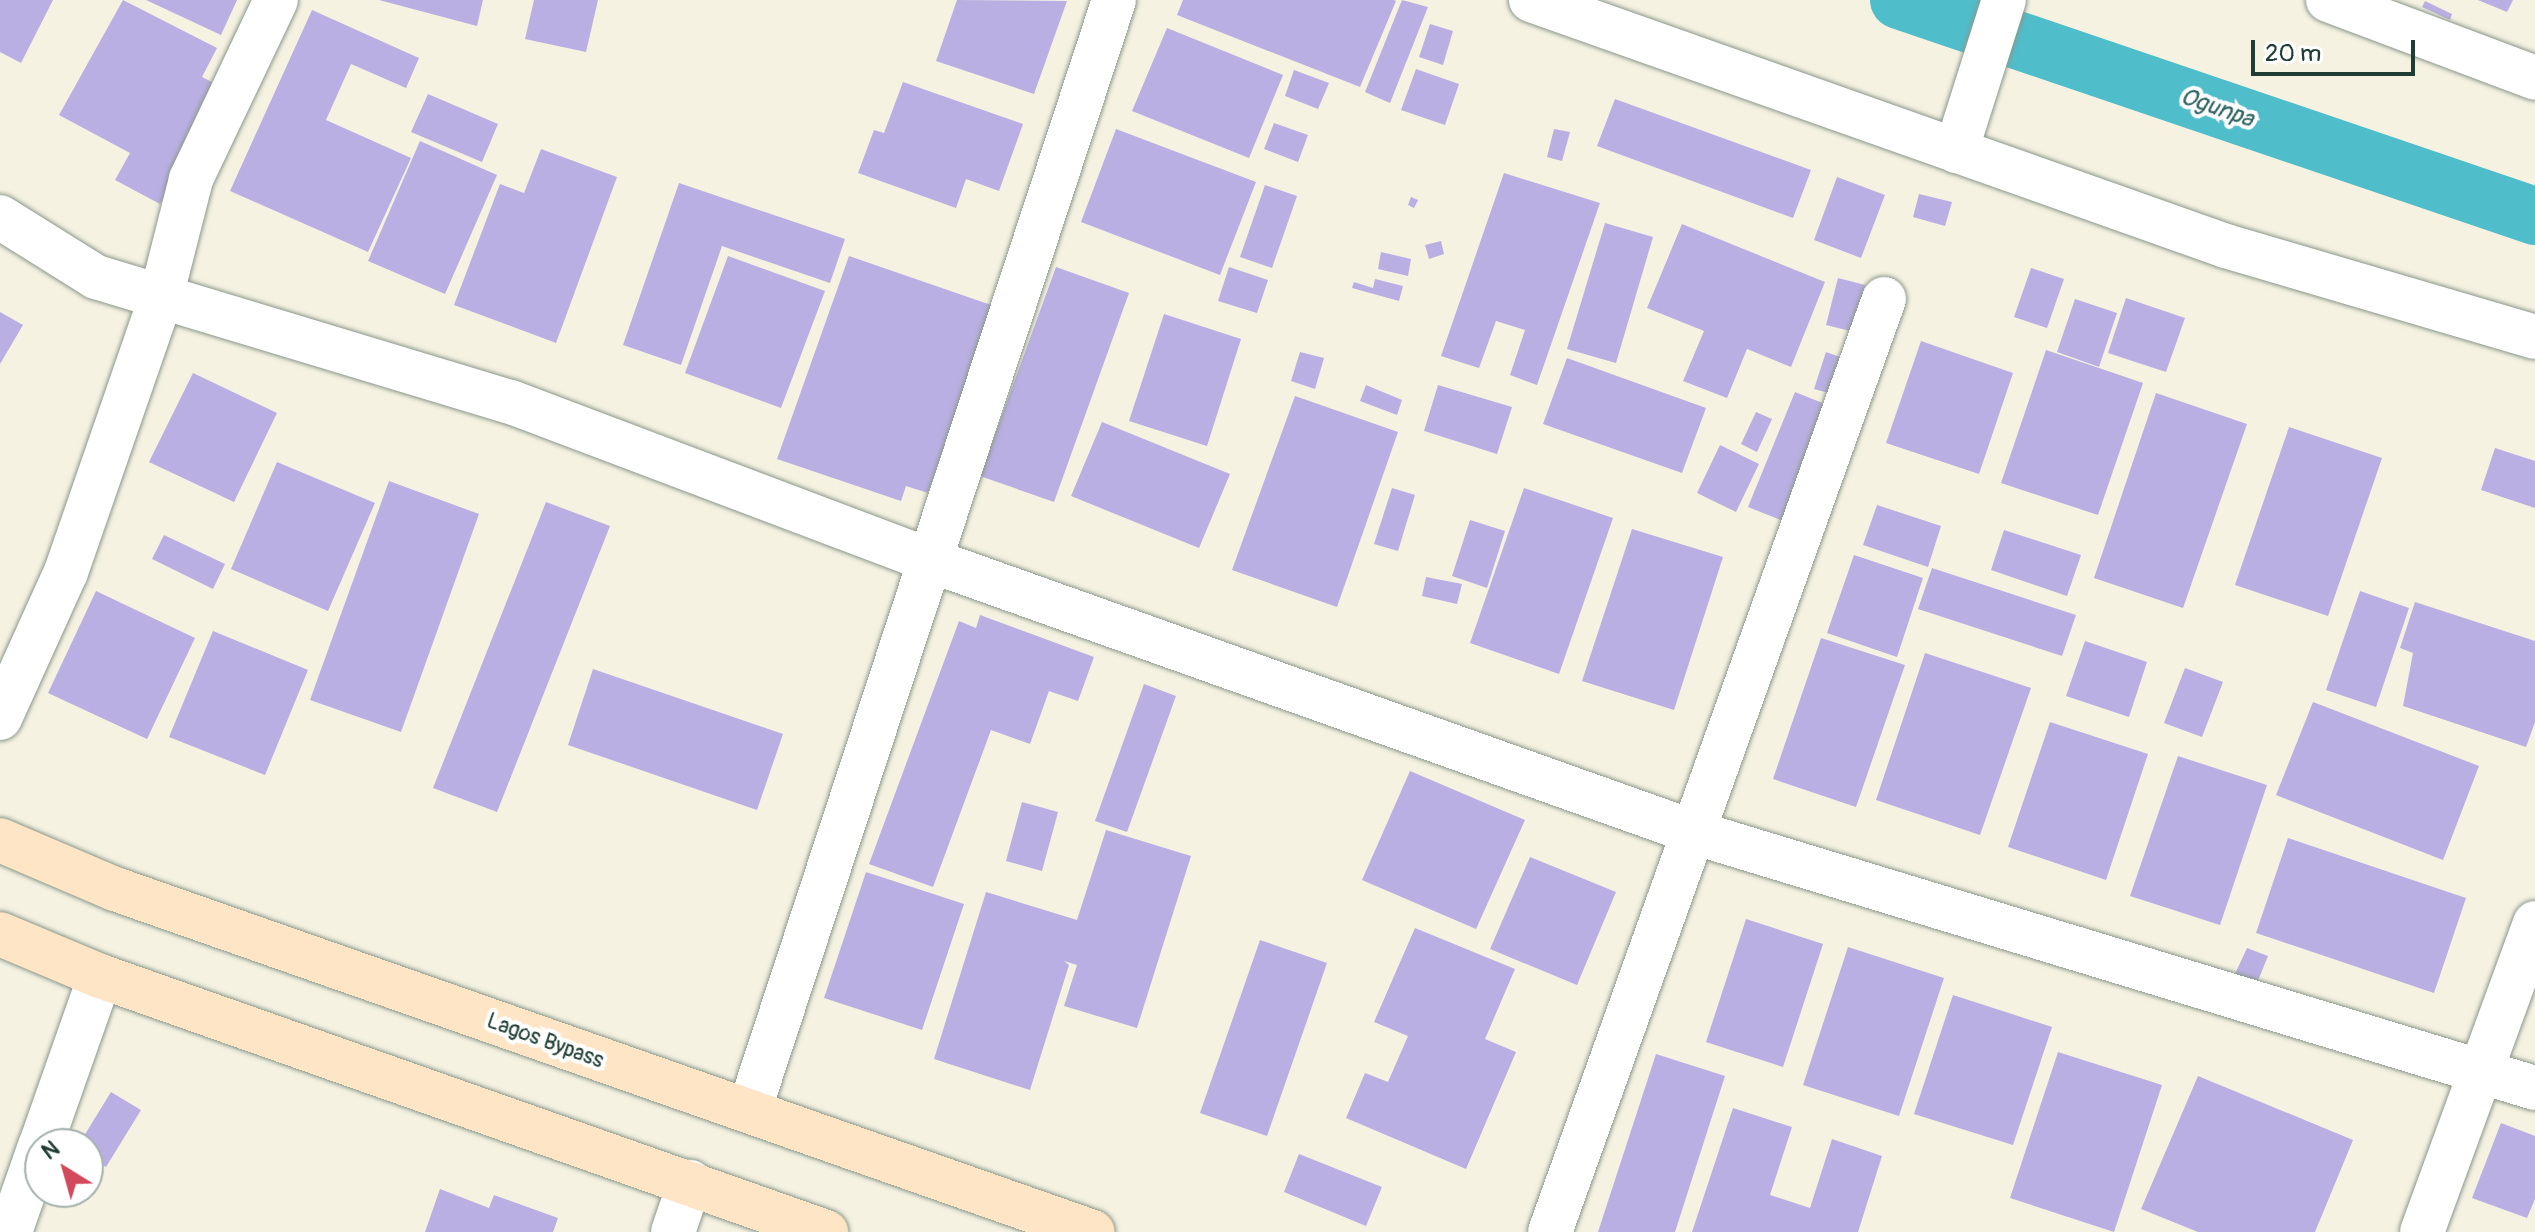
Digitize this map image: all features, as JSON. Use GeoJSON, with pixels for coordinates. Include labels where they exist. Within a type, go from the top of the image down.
{"type":"FeatureCollection","features":[{"type":"Feature","properties":{"kind":"main road","name":"Lagos Bypass"},"geometry":{"type":"LineString","coordinates":[[0,840],[115,889],[1093,1232]]}},
{"type":"Feature","properties":{"kind":"main road"},"geometry":{"type":"LineString","coordinates":[[0,934],[100,976],[826,1232]]}},
{"type":"Feature","properties":{"kind":"street"},"geometry":{"type":"LineString","coordinates":[[0,718],[66,572],[161,297],[191,179],[276,0]]}},
{"type":"Feature","properties":{"kind":"street"},"geometry":{"type":"LineString","coordinates":[[749,1111],[1114,0]]}},
{"type":"Feature","properties":{"kind":"street"},"geometry":{"type":"LineString","coordinates":[[1531,0],[2226,246],[2535,337]]}},
{"type":"Feature","properties":{"kind":"street"},"geometry":{"type":"LineString","coordinates":[[1956,151],[2004,0]]}},
{"type":"Feature","properties":{"kind":"street"},"geometry":{"type":"LineString","coordinates":[[2328,0],[2535,78]]}},
{"type":"Feature","properties":{"kind":"street"},"geometry":{"type":"LineString","coordinates":[[0,217],[96,277],[511,402],[929,560],[1696,833],[2481,1068],[2535,1088]]}},
{"type":"Feature","properties":{"kind":"street"},"geometry":{"type":"LineString","coordinates":[[1550,1232],[1696,833],[1884,299]]}},
{"type":"Feature","properties":{"kind":"street"},"geometry":{"type":"LineString","coordinates":[[2422,1232],[2535,923]]}},
{"type":"Feature","properties":{"kind":"street"},"geometry":{"type":"LineString","coordinates":[[46,1128],[100,976]]}},
{"type":"Feature","properties":{"kind":"street"},"geometry":{"type":"LineString","coordinates":[[673,1232],[690,1182]]}},
{"type":"Feature","properties":{"kind":"street"},"geometry":{"type":"LineString","coordinates":[[10,1232],[24,1191]]}},
{"type":"Feature","properties":{"kind":"building"},"geometry":{"type":"Polygon","coordinates":[[[0,0],[53,0],[21,63],[0,52],[0,0]]]}},
{"type":"Feature","properties":{"kind":"building"},"geometry":{"type":"Polygon","coordinates":[[[123,0],[217,48],[202,77],[224,88],[160,204],[115,180],[130,153],[59,115],[123,0]]]}},
{"type":"Feature","properties":{"kind":"building"},"geometry":{"type":"Polygon","coordinates":[[[146,0],[237,0],[221,35],[146,0]]]}},
{"type":"Feature","properties":{"kind":"building"},"geometry":{"type":"Polygon","coordinates":[[[379,0],[483,0],[477,26],[379,0]]]}},
{"type":"Feature","properties":{"kind":"building"},"geometry":{"type":"Polygon","coordinates":[[[534,0],[598,0],[586,52],[525,39],[534,0]]]}},
{"type":"Feature","properties":{"kind":"building"},"geometry":{"type":"Polygon","coordinates":[[[957,0],[1067,1],[1034,94],[936,61],[957,0]]]}},
{"type":"Feature","properties":{"kind":"building"},"geometry":{"type":"Polygon","coordinates":[[[1183,0],[1396,1],[1360,87],[1177,15],[1183,0]]]}},
{"type":"Feature","properties":{"kind":"building"},"geometry":{"type":"Polygon","coordinates":[[[1402,0],[1428,7],[1390,103],[1365,92],[1402,0]]]}},
{"type":"Feature","properties":{"kind":"building"},"geometry":{"type":"Polygon","coordinates":[[[2478,0],[2513,0],[2507,12],[2478,0]]]}},
{"type":"Feature","properties":{"kind":"building"},"geometry":{"type":"Polygon","coordinates":[[[2425,1],[2452,14],[2450,20],[2422,7],[2425,1]]]}},
{"type":"Feature","properties":{"kind":"building"},"geometry":{"type":"Polygon","coordinates":[[[312,10],[419,58],[406,88],[351,64],[326,120],[411,158],[368,252],[230,191],[312,10]]]}},
{"type":"Feature","properties":{"kind":"building"},"geometry":{"type":"Polygon","coordinates":[[[1430,24],[1453,31],[1443,65],[1419,57],[1430,24]]]}},
{"type":"Feature","properties":{"kind":"building"},"geometry":{"type":"Polygon","coordinates":[[[1167,28],[1283,75],[1249,158],[1132,111],[1167,28]]]}},
{"type":"Feature","properties":{"kind":"building"},"geometry":{"type":"Polygon","coordinates":[[[1416,69],[1459,84],[1445,125],[1401,110],[1416,69]]]}},
{"type":"Feature","properties":{"kind":"building"},"geometry":{"type":"Polygon","coordinates":[[[1294,70],[1329,83],[1318,109],[1285,96],[1294,70]]]}},
{"type":"Feature","properties":{"kind":"building"},"geometry":{"type":"Polygon","coordinates":[[[903,82],[1023,124],[999,191],[966,179],[956,208],[858,173],[874,130],[884,133],[903,82]]]}},
{"type":"Feature","properties":{"kind":"building"},"geometry":{"type":"Polygon","coordinates":[[[428,94],[498,124],[482,162],[411,132],[428,94]]]}},
{"type":"Feature","properties":{"kind":"building"},"geometry":{"type":"Polygon","coordinates":[[[1615,99],[1811,170],[1793,218],[1597,146],[1615,99]]]}},
{"type":"Feature","properties":{"kind":"building"},"geometry":{"type":"Polygon","coordinates":[[[1274,123],[1308,135],[1298,162],[1264,149],[1274,123]]]}},
{"type":"Feature","properties":{"kind":"building"},"geometry":{"type":"Polygon","coordinates":[[[1116,129],[1256,182],[1220,275],[1081,222],[1116,129]]]}},
{"type":"Feature","properties":{"kind":"building"},"geometry":{"type":"Polygon","coordinates":[[[1554,129],[1570,132],[1562,161],[1547,157],[1554,129]]]}},
{"type":"Feature","properties":{"kind":"building"},"geometry":{"type":"Polygon","coordinates":[[[420,141],[497,175],[445,294],[368,261],[420,141]]]}},
{"type":"Feature","properties":{"kind":"building"},"geometry":{"type":"Polygon","coordinates":[[[541,149],[617,177],[556,343],[454,305],[500,184],[524,193],[541,149]]]}},
{"type":"Feature","properties":{"kind":"building"},"geometry":{"type":"Polygon","coordinates":[[[1504,173],[1600,203],[1537,385],[1510,375],[1525,330],[1496,321],[1479,368],[1441,356],[1504,173]]]}},
{"type":"Feature","properties":{"kind":"building"},"geometry":{"type":"Polygon","coordinates":[[[1837,177],[1885,195],[1861,258],[1814,240],[1837,177]]]}},
{"type":"Feature","properties":{"kind":"building"},"geometry":{"type":"Polygon","coordinates":[[[679,183],[845,239],[830,283],[722,246],[681,365],[623,345],[679,183]]]}},
{"type":"Feature","properties":{"kind":"building"},"geometry":{"type":"Polygon","coordinates":[[[1265,185],[1297,196],[1272,268],[1240,257],[1265,185]]]}},
{"type":"Feature","properties":{"kind":"building"},"geometry":{"type":"Polygon","coordinates":[[[1919,194],[1952,202],[1945,226],[1913,217],[1919,194]]]}},
{"type":"Feature","properties":{"kind":"building"},"geometry":{"type":"Polygon","coordinates":[[[1411,197],[1418,200],[1414,208],[1408,205],[1411,197]]]}},
{"type":"Feature","properties":{"kind":"building"},"geometry":{"type":"Polygon","coordinates":[[[1605,223],[1653,237],[1616,363],[1567,349],[1605,223]]]}},
{"type":"Feature","properties":{"kind":"building"},"geometry":{"type":"Polygon","coordinates":[[[1682,224],[1825,282],[1791,367],[1747,349],[1727,398],[1683,381],[1704,331],[1647,308],[1682,224]]]}},
{"type":"Feature","properties":{"kind":"building"},"geometry":{"type":"Polygon","coordinates":[[[1441,241],[1444,254],[1429,259],[1425,245],[1441,241]]]}},
{"type":"Feature","properties":{"kind":"building"},"geometry":{"type":"Polygon","coordinates":[[[1381,252],[1411,259],[1408,276],[1378,269],[1381,252]]]}},
{"type":"Feature","properties":{"kind":"building"},"geometry":{"type":"Polygon","coordinates":[[[728,256],[825,291],[781,408],[685,373],[728,256]]]}},
{"type":"Feature","properties":{"kind":"building"},"geometry":{"type":"Polygon","coordinates":[[[849,256],[994,306],[928,493],[906,486],[901,501],[777,459],[849,256]]]}},
{"type":"Feature","properties":{"kind":"building"},"geometry":{"type":"Polygon","coordinates":[[[1056,267],[1129,293],[1054,502],[980,476],[1056,267]]]}},
{"type":"Feature","properties":{"kind":"building"},"geometry":{"type":"Polygon","coordinates":[[[1229,267],[1268,280],[1257,313],[1218,301],[1229,267]]]}},
{"type":"Feature","properties":{"kind":"building"},"geometry":{"type":"Polygon","coordinates":[[[2031,268],[2064,279],[2047,328],[2014,317],[2031,268]]]}},
{"type":"Feature","properties":{"kind":"building"},"geometry":{"type":"Polygon","coordinates":[[[1838,278],[1865,285],[1854,332],[1826,325],[1838,278]]]}},
{"type":"Feature","properties":{"kind":"building"},"geometry":{"type":"Polygon","coordinates":[[[1375,279],[1403,286],[1399,301],[1352,288],[1354,282],[1373,288],[1375,279]]]}},
{"type":"Feature","properties":{"kind":"building"},"geometry":{"type":"Polygon","coordinates":[[[2126,298],[2185,318],[2166,372],[2108,353],[2126,298]]]}},
{"type":"Feature","properties":{"kind":"building"},"geometry":{"type":"Polygon","coordinates":[[[2075,299],[2117,313],[2099,367],[2057,352],[2075,299]]]}},
{"type":"Feature","properties":{"kind":"building"},"geometry":{"type":"Polygon","coordinates":[[[0,312],[23,325],[0,364],[0,312]]]}},
{"type":"Feature","properties":{"kind":"building"},"geometry":{"type":"Polygon","coordinates":[[[1164,314],[1241,339],[1207,446],[1129,421],[1164,314]]]}},
{"type":"Feature","properties":{"kind":"building"},"geometry":{"type":"Polygon","coordinates":[[[1921,341],[2013,373],[1979,474],[1886,443],[1921,341]]]}},
{"type":"Feature","properties":{"kind":"building"},"geometry":{"type":"Polygon","coordinates":[[[2046,350],[2143,383],[2098,515],[2001,483],[2046,350]]]}},
{"type":"Feature","properties":{"kind":"building"},"geometry":{"type":"Polygon","coordinates":[[[1300,352],[1324,358],[1315,389],[1291,381],[1300,352]]]}},
{"type":"Feature","properties":{"kind":"building"},"geometry":{"type":"Polygon","coordinates":[[[1826,352],[1843,358],[1832,394],[1814,389],[1826,352]]]}},
{"type":"Feature","properties":{"kind":"building"},"geometry":{"type":"Polygon","coordinates":[[[1567,358],[1706,408],[1682,473],[1543,424],[1567,358]]]}},
{"type":"Feature","properties":{"kind":"building"},"geometry":{"type":"Polygon","coordinates":[[[193,373],[277,413],[234,502],[149,462],[193,373]]]}},
{"type":"Feature","properties":{"kind":"building"},"geometry":{"type":"Polygon","coordinates":[[[1366,385],[1402,400],[1397,415],[1360,401],[1366,385]]]}},
{"type":"Feature","properties":{"kind":"building"},"geometry":{"type":"Polygon","coordinates":[[[1438,385],[1512,407],[1497,454],[1424,431],[1438,385]]]}},
{"type":"Feature","properties":{"kind":"building"},"geometry":{"type":"Polygon","coordinates":[[[1795,392],[1835,408],[1788,523],[1748,507],[1795,392]]]}},
{"type":"Feature","properties":{"kind":"building"},"geometry":{"type":"Polygon","coordinates":[[[2156,393],[2247,424],[2183,608],[2094,578],[2156,393]]]}},
{"type":"Feature","properties":{"kind":"building"},"geometry":{"type":"Polygon","coordinates":[[[1295,396],[1398,432],[1337,607],[1232,570],[1295,396]]]}},
{"type":"Feature","properties":{"kind":"building"},"geometry":{"type":"Polygon","coordinates":[[[1756,412],[1772,419],[1757,452],[1741,444],[1756,412]]]}},
{"type":"Feature","properties":{"kind":"building"},"geometry":{"type":"Polygon","coordinates":[[[1102,422],[1230,474],[1199,548],[1071,496],[1102,422]]]}},
{"type":"Feature","properties":{"kind":"building"},"geometry":{"type":"Polygon","coordinates":[[[2289,427],[2382,458],[2328,616],[2235,585],[2289,427]]]}},
{"type":"Feature","properties":{"kind":"building"},"geometry":{"type":"Polygon","coordinates":[[[1720,445],[1759,464],[1736,512],[1697,493],[1720,445]]]}},
{"type":"Feature","properties":{"kind":"building"},"geometry":{"type":"Polygon","coordinates":[[[2495,448],[2535,461],[2535,508],[2481,490],[2495,448]]]}},
{"type":"Feature","properties":{"kind":"building"},"geometry":{"type":"Polygon","coordinates":[[[277,462],[375,503],[328,611],[231,569],[277,462]]]}},
{"type":"Feature","properties":{"kind":"building"},"geometry":{"type":"Polygon","coordinates":[[[389,481],[479,514],[401,732],[310,700],[389,481]]]}},
{"type":"Feature","properties":{"kind":"building"},"geometry":{"type":"Polygon","coordinates":[[[1392,488],[1415,495],[1398,551],[1374,544],[1392,488]]]}},
{"type":"Feature","properties":{"kind":"building"},"geometry":{"type":"Polygon","coordinates":[[[1524,488],[1613,518],[1559,674],[1470,643],[1524,488]]]}},
{"type":"Feature","properties":{"kind":"building"},"geometry":{"type":"Polygon","coordinates":[[[546,502],[610,526],[497,812],[433,788],[546,502]]]}},
{"type":"Feature","properties":{"kind":"building"},"geometry":{"type":"Polygon","coordinates":[[[1877,505],[1941,526],[1928,567],[1863,545],[1877,505]]]}},
{"type":"Feature","properties":{"kind":"building"},"geometry":{"type":"Polygon","coordinates":[[[1470,520],[1505,531],[1487,588],[1452,576],[1470,520]]]}},
{"type":"Feature","properties":{"kind":"building"},"geometry":{"type":"Polygon","coordinates":[[[1632,529],[1723,557],[1674,710],[1582,681],[1632,529]]]}},
{"type":"Feature","properties":{"kind":"building"},"geometry":{"type":"Polygon","coordinates":[[[2004,530],[2081,555],[2067,596],[1991,570],[2004,530]]]}},
{"type":"Feature","properties":{"kind":"building"},"geometry":{"type":"Polygon","coordinates":[[[164,535],[225,564],[213,589],[152,559],[164,535]]]}},
{"type":"Feature","properties":{"kind":"building"},"geometry":{"type":"Polygon","coordinates":[[[1854,555],[1923,578],[1897,657],[1827,633],[1854,555]]]}},
{"type":"Feature","properties":{"kind":"building"},"geometry":{"type":"Polygon","coordinates":[[[1932,568],[2076,615],[2062,656],[1918,609],[1932,568]]]}},
{"type":"Feature","properties":{"kind":"building"},"geometry":{"type":"Polygon","coordinates":[[[1426,577],[1462,584],[1457,604],[1422,596],[1426,577]]]}},
{"type":"Feature","properties":{"kind":"building"},"geometry":{"type":"Polygon","coordinates":[[[96,591],[195,638],[147,739],[48,693],[96,591]]]}},
{"type":"Feature","properties":{"kind":"building"},"geometry":{"type":"Polygon","coordinates":[[[2360,591],[2409,608],[2376,707],[2326,690],[2360,591]]]}},
{"type":"Feature","properties":{"kind":"building"},"geometry":{"type":"Polygon","coordinates":[[[2415,602],[2535,641],[2535,722],[2526,747],[2403,706],[2413,653],[2400,648],[2415,602]]]}},
{"type":"Feature","properties":{"kind":"building"},"geometry":{"type":"Polygon","coordinates":[[[980,615],[1094,657],[1078,701],[1049,691],[1030,744],[991,730],[933,887],[869,864],[959,621],[976,628],[980,615]]]}},
{"type":"Feature","properties":{"kind":"building"},"geometry":{"type":"Polygon","coordinates":[[[213,631],[308,670],[265,775],[169,737],[213,631]]]}},
{"type":"Feature","properties":{"kind":"building"},"geometry":{"type":"Polygon","coordinates":[[[1821,638],[1905,665],[1856,807],[1773,779],[1821,638]]]}},
{"type":"Feature","properties":{"kind":"building"},"geometry":{"type":"Polygon","coordinates":[[[2085,641],[2147,662],[2129,717],[2066,696],[2085,641]]]}},
{"type":"Feature","properties":{"kind":"building"},"geometry":{"type":"Polygon","coordinates":[[[1925,653],[2031,688],[1980,835],[1876,800],[1925,653]]]}},
{"type":"Feature","properties":{"kind":"building"},"geometry":{"type":"Polygon","coordinates":[[[2185,668],[2223,682],[2202,737],[2164,723],[2185,668]]]}},
{"type":"Feature","properties":{"kind":"building"},"geometry":{"type":"Polygon","coordinates":[[[593,669],[783,734],[757,810],[568,745],[593,669]]]}},
{"type":"Feature","properties":{"kind":"building"},"geometry":{"type":"Polygon","coordinates":[[[1144,684],[1176,696],[1127,832],[1095,821],[1144,684]]]}},
{"type":"Feature","properties":{"kind":"building"},"geometry":{"type":"Polygon","coordinates":[[[2313,702],[2479,766],[2443,860],[2276,795],[2313,702]]]}},
{"type":"Feature","properties":{"kind":"building"},"geometry":{"type":"Polygon","coordinates":[[[2050,722],[2148,754],[2106,880],[2008,847],[2050,722]]]}},
{"type":"Feature","properties":{"kind":"building"},"geometry":{"type":"Polygon","coordinates":[[[2178,756],[2267,785],[2220,925],[2130,896],[2178,756]]]}},
{"type":"Feature","properties":{"kind":"building"},"geometry":{"type":"Polygon","coordinates":[[[1410,771],[1525,820],[1476,929],[1362,880],[1410,771]]]}},
{"type":"Feature","properties":{"kind":"building"},"geometry":{"type":"Polygon","coordinates":[[[1022,802],[1058,812],[1042,871],[1006,861],[1022,802]]]}},
{"type":"Feature","properties":{"kind":"building"},"geometry":{"type":"Polygon","coordinates":[[[1106,830],[1191,856],[1137,1028],[1064,1006],[1077,965],[1064,961],[1069,965],[1030,1090],[934,1059],[986,892],[1077,920],[1106,830]]]}},
{"type":"Feature","properties":{"kind":"building"},"geometry":{"type":"Polygon","coordinates":[[[2288,838],[2466,898],[2434,993],[2256,933],[2288,838]]]}},
{"type":"Feature","properties":{"kind":"building"},"geometry":{"type":"Polygon","coordinates":[[[1530,857],[1616,892],[1577,985],[1490,949],[1530,857]]]}},
{"type":"Feature","properties":{"kind":"building"},"geometry":{"type":"Polygon","coordinates":[[[866,872],[964,904],[922,1030],[824,998],[866,872]]]}},
{"type":"Feature","properties":{"kind":"building"},"geometry":{"type":"Polygon","coordinates":[[[1746,919],[1823,944],[1783,1067],[1706,1042],[1746,919]]]}},
{"type":"Feature","properties":{"kind":"building"},"geometry":{"type":"Polygon","coordinates":[[[1415,928],[1515,969],[1485,1039],[1516,1052],[1466,1169],[1346,1118],[1365,1073],[1388,1082],[1408,1036],[1374,1022],[1415,928]]]}},
{"type":"Feature","properties":{"kind":"building"},"geometry":{"type":"Polygon","coordinates":[[[1260,940],[1327,963],[1267,1136],[1200,1113],[1260,940]]]}},
{"type":"Feature","properties":{"kind":"building"},"geometry":{"type":"Polygon","coordinates":[[[1848,947],[1944,978],[1899,1116],[1803,1085],[1848,947]]]}},
{"type":"Feature","properties":{"kind":"building"},"geometry":{"type":"Polygon","coordinates":[[[2247,948],[2268,956],[2257,983],[2235,974],[2247,948]]]}},
{"type":"Feature","properties":{"kind":"building"},"geometry":{"type":"Polygon","coordinates":[[[1953,995],[2052,1027],[2013,1145],[1914,1114],[1953,995]]]}},
{"type":"Feature","properties":{"kind":"building"},"geometry":{"type":"Polygon","coordinates":[[[2058,1052],[2162,1085],[2114,1232],[2010,1198],[2058,1052]]]}},
{"type":"Feature","properties":{"kind":"building"},"geometry":{"type":"Polygon","coordinates":[[[1656,1054],[1725,1076],[1675,1232],[1598,1232],[1656,1054]]]}},
{"type":"Feature","properties":{"kind":"building"},"geometry":{"type":"Polygon","coordinates":[[[2198,1076],[2353,1140],[2315,1232],[2198,1232],[2141,1209],[2198,1076]]]}},
{"type":"Feature","properties":{"kind":"building"},"geometry":{"type":"Polygon","coordinates":[[[111,1092],[141,1110],[106,1167],[104,1128],[89,1128],[111,1092]]]}},
{"type":"Feature","properties":{"kind":"building"},"geometry":{"type":"Polygon","coordinates":[[[1733,1108],[1792,1127],[1770,1195],[1810,1208],[1832,1139],[1882,1156],[1858,1232],[1692,1232],[1733,1108]]]}},
{"type":"Feature","properties":{"kind":"building"},"geometry":{"type":"Polygon","coordinates":[[[2501,1123],[2535,1136],[2535,1199],[2527,1218],[2472,1198],[2501,1123]]]}},
{"type":"Feature","properties":{"kind":"building"},"geometry":{"type":"Polygon","coordinates":[[[1299,1154],[1382,1187],[1366,1226],[1284,1192],[1299,1154]]]}},
{"type":"Feature","properties":{"kind":"building"},"geometry":{"type":"Polygon","coordinates":[[[440,1189],[489,1208],[494,1195],[558,1218],[553,1232],[425,1232],[440,1189]]]}},
{"type":"Feature","properties":{"kind":"waterway","name":"Ogunpa"},"geometry":{"type":"LineString","coordinates":[[1899,0],[2535,216]]}}]}
